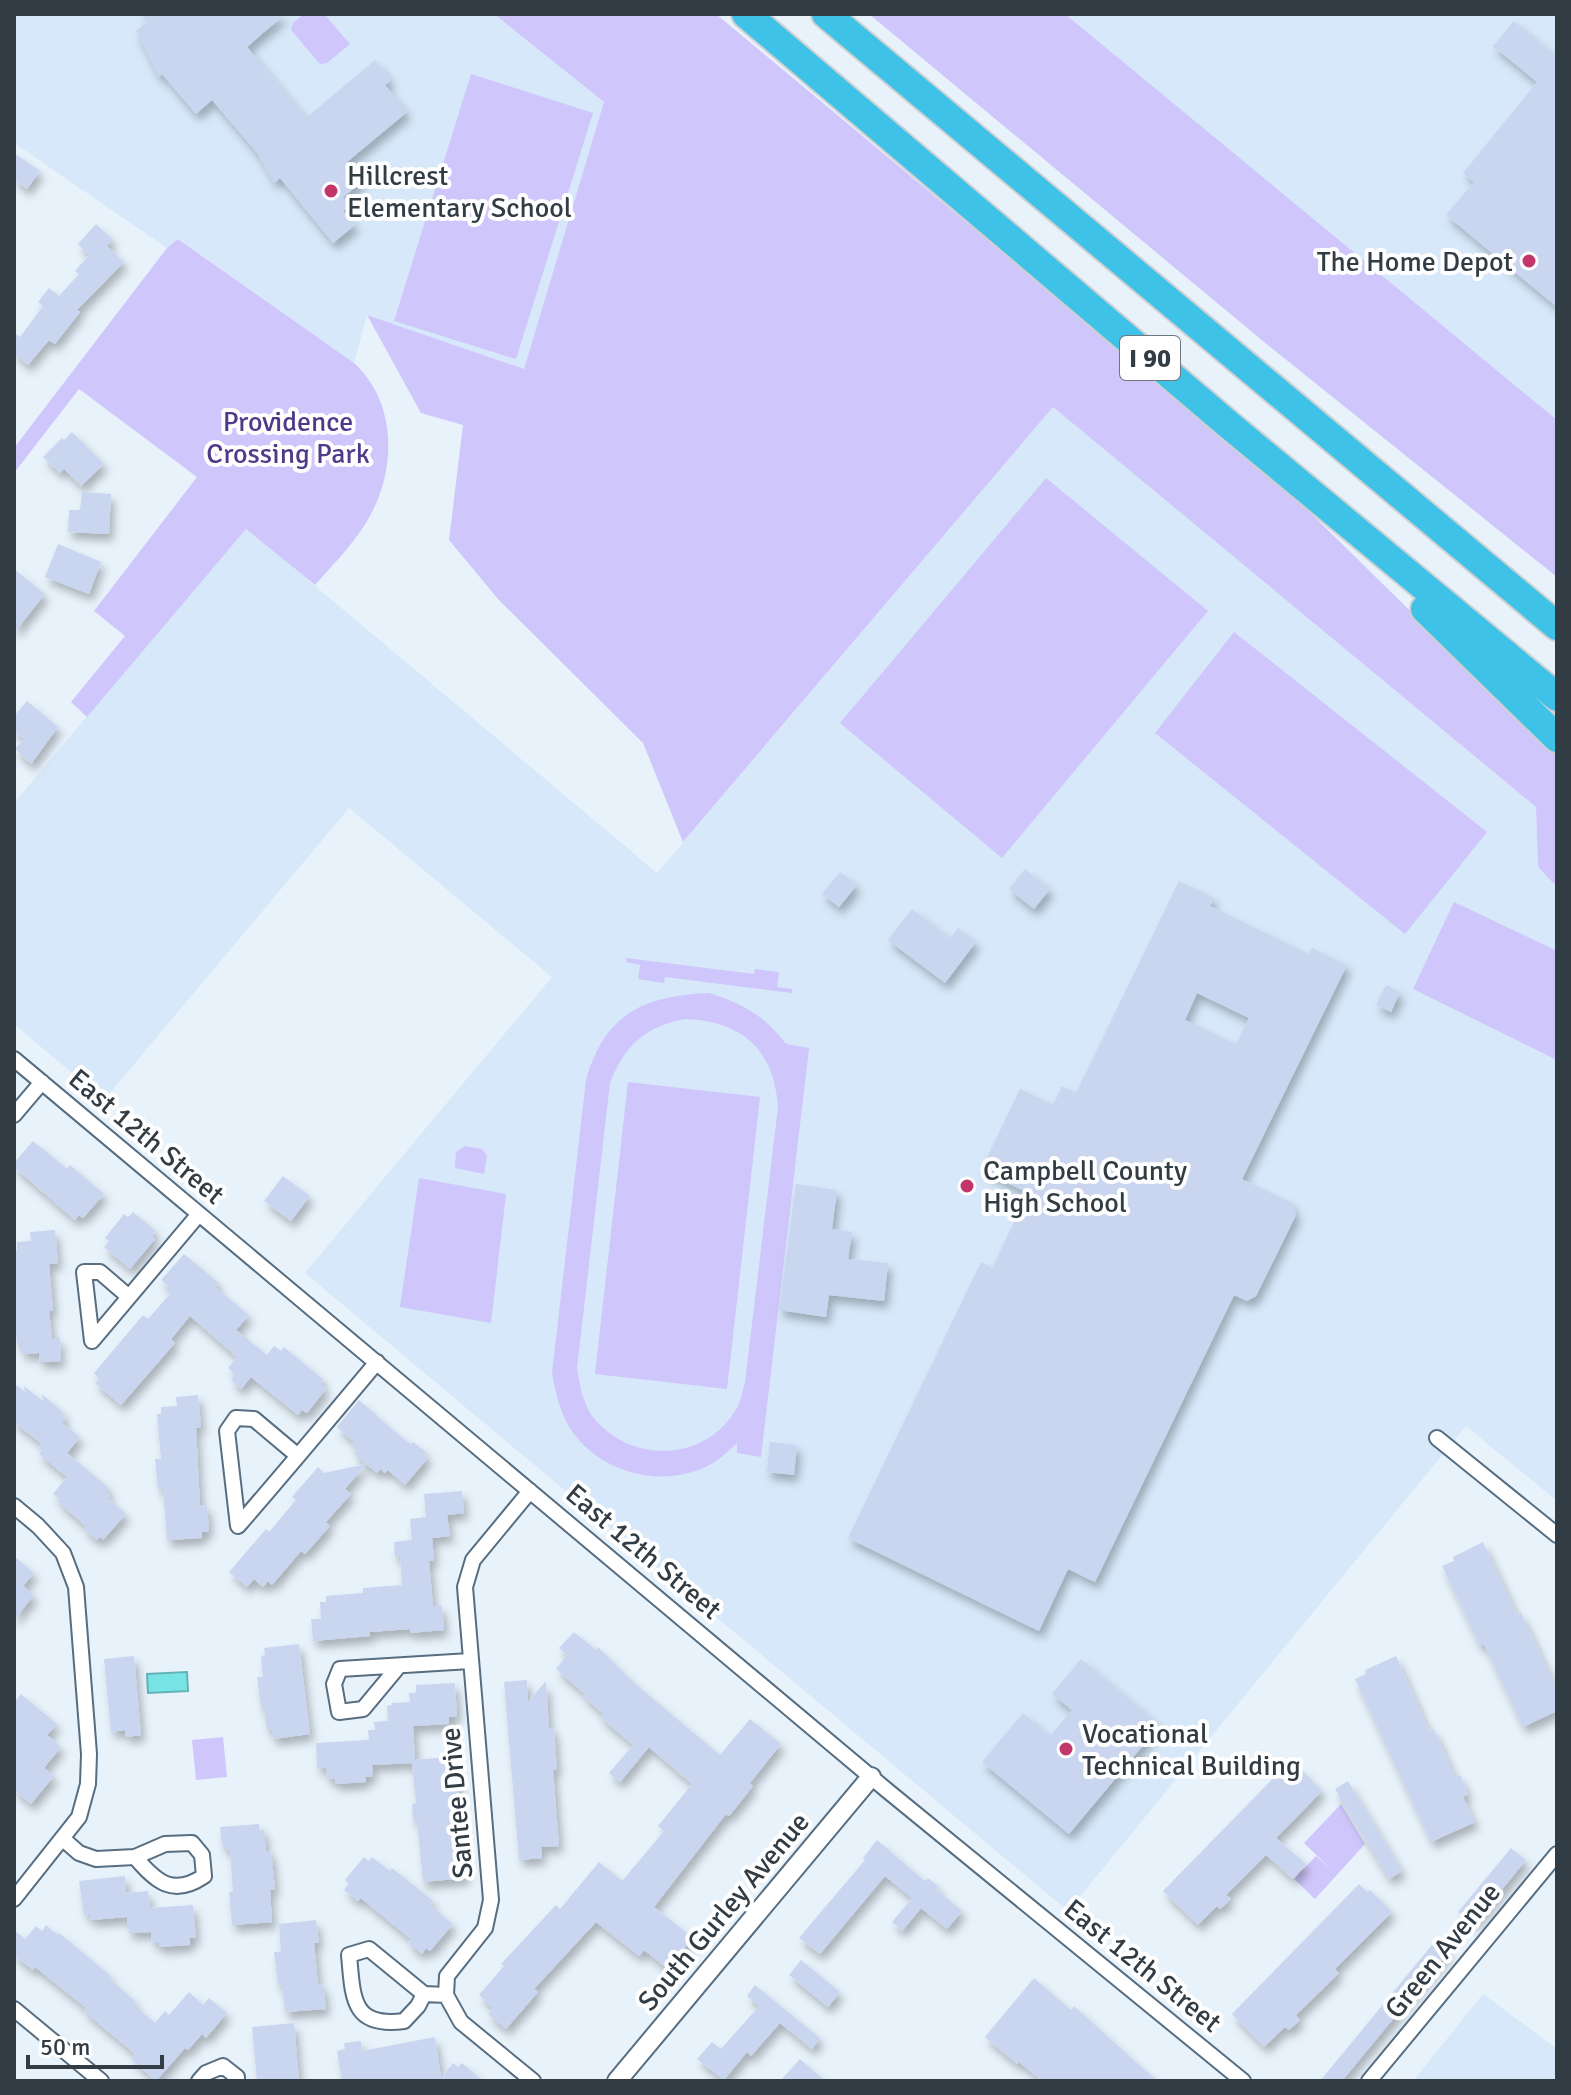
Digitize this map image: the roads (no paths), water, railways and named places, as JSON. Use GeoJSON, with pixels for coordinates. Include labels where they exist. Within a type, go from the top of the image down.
{"type":"FeatureCollection","features":[{"type":"Feature","properties":{"kind":"highway","name":"I 90"},"geometry":{"type":"LineString","coordinates":[[746,14],[1229,425],[1557,697]]}},
{"type":"Feature","properties":{"kind":"highway","name":"I 90"},"geometry":{"type":"LineString","coordinates":[[826,14],[1557,626]]}},
{"type":"Feature","properties":{"kind":"highway","name":"I 90"},"geometry":{"type":"LineString","coordinates":[[1145,283],[1557,602]]}},
{"type":"Feature","properties":{"kind":"highway","name":"I 90"},"geometry":{"type":"LineString","coordinates":[[1229,425],[1557,738]]}},
{"type":"Feature","properties":{"kind":"street","name":"East 12th Street"},"geometry":{"type":"LineString","coordinates":[[14,1059],[871,1777],[1243,2081]]}},
{"type":"Feature","properties":{"kind":"street"},"geometry":{"type":"LineString","coordinates":[[14,1115],[42,1082]]}},
{"type":"Feature","properties":{"kind":"street"},"geometry":{"type":"LineString","coordinates":[[129,1297],[100,1272],[84,1272],[92,1341],[199,1214]]}},
{"type":"Feature","properties":{"kind":"street"},"geometry":{"type":"LineString","coordinates":[[298,1456],[254,1419],[236,1418],[227,1431],[238,1526],[298,1456],[377,1362]]}},
{"type":"Feature","properties":{"kind":"street"},"geometry":{"type":"LineString","coordinates":[[1437,1438],[1557,1535]]}},
{"type":"Feature","properties":{"kind":"street","name":"Santee Drive"},"geometry":{"type":"LineString","coordinates":[[446,1995],[447,1976],[485,1928],[491,1900],[465,1587],[473,1560],[530,1491]]}},
{"type":"Feature","properties":{"kind":"street"},"geometry":{"type":"LineString","coordinates":[[14,1506],[63,1553],[76,1587],[89,1754],[88,1784],[79,1817],[14,1899]]}},
{"type":"Feature","properties":{"kind":"street"},"geometry":{"type":"LineString","coordinates":[[398,1667],[363,1709],[339,1712],[334,1684],[340,1669],[470,1661]]}},
{"type":"Feature","properties":{"kind":"street","name":"South Gurley Avenue"},"geometry":{"type":"LineString","coordinates":[[617,2081],[871,1777]]}},
{"type":"Feature","properties":{"kind":"street"},"geometry":{"type":"LineString","coordinates":[[63,1839],[79,1853],[96,1859],[135,1857],[165,1844],[192,1843],[202,1855],[204,1876],[188,1886],[163,1884],[135,1857]]}},
{"type":"Feature","properties":{"kind":"street","name":"Green Avenue"},"geometry":{"type":"LineString","coordinates":[[1369,2081],[1557,1854]]}},
{"type":"Feature","properties":{"kind":"street"},"geometry":{"type":"LineString","coordinates":[[424,1994],[404,2021],[381,2024],[364,2015],[353,1996],[349,1955],[369,1949],[424,1994],[446,1995],[461,2022],[533,2081]]}},
{"type":"Feature","properties":{"kind":"street"},"geometry":{"type":"LineString","coordinates":[[14,2009],[101,2081]]}},
{"type":"Feature","properties":{"kind":"street"},"geometry":{"type":"LineString","coordinates":[[199,2081],[206,2073],[223,2066],[237,2077],[237,2081]]}},
{"type":"Feature","properties":{"kind":"water"},"geometry":{"type":"Polygon","coordinates":[[[187,1672],[188,1691],[148,1693],[147,1674],[187,1672]]]}},
{"type":"Feature","properties":{"kind":"place","name":"Hillcrest Elementary School"},"geometry":{"type":"Point","coordinates":[331,191]}},
{"type":"Feature","properties":{"kind":"place","name":"The Home Depot"},"geometry":{"type":"Point","coordinates":[1529,261]}},
{"type":"Feature","properties":{"kind":"place","name":"Campbell County High School"},"geometry":{"type":"Point","coordinates":[967,1186]}},
{"type":"Feature","properties":{"kind":"place","name":"Vocational Technical Building"},"geometry":{"type":"Point","coordinates":[1066,1749]}},
{"type":"Feature","properties":{"kind":"park label","name":"Providence Crossing Park"},"geometry":{"type":"Point","coordinates":[288,437]}}]}
